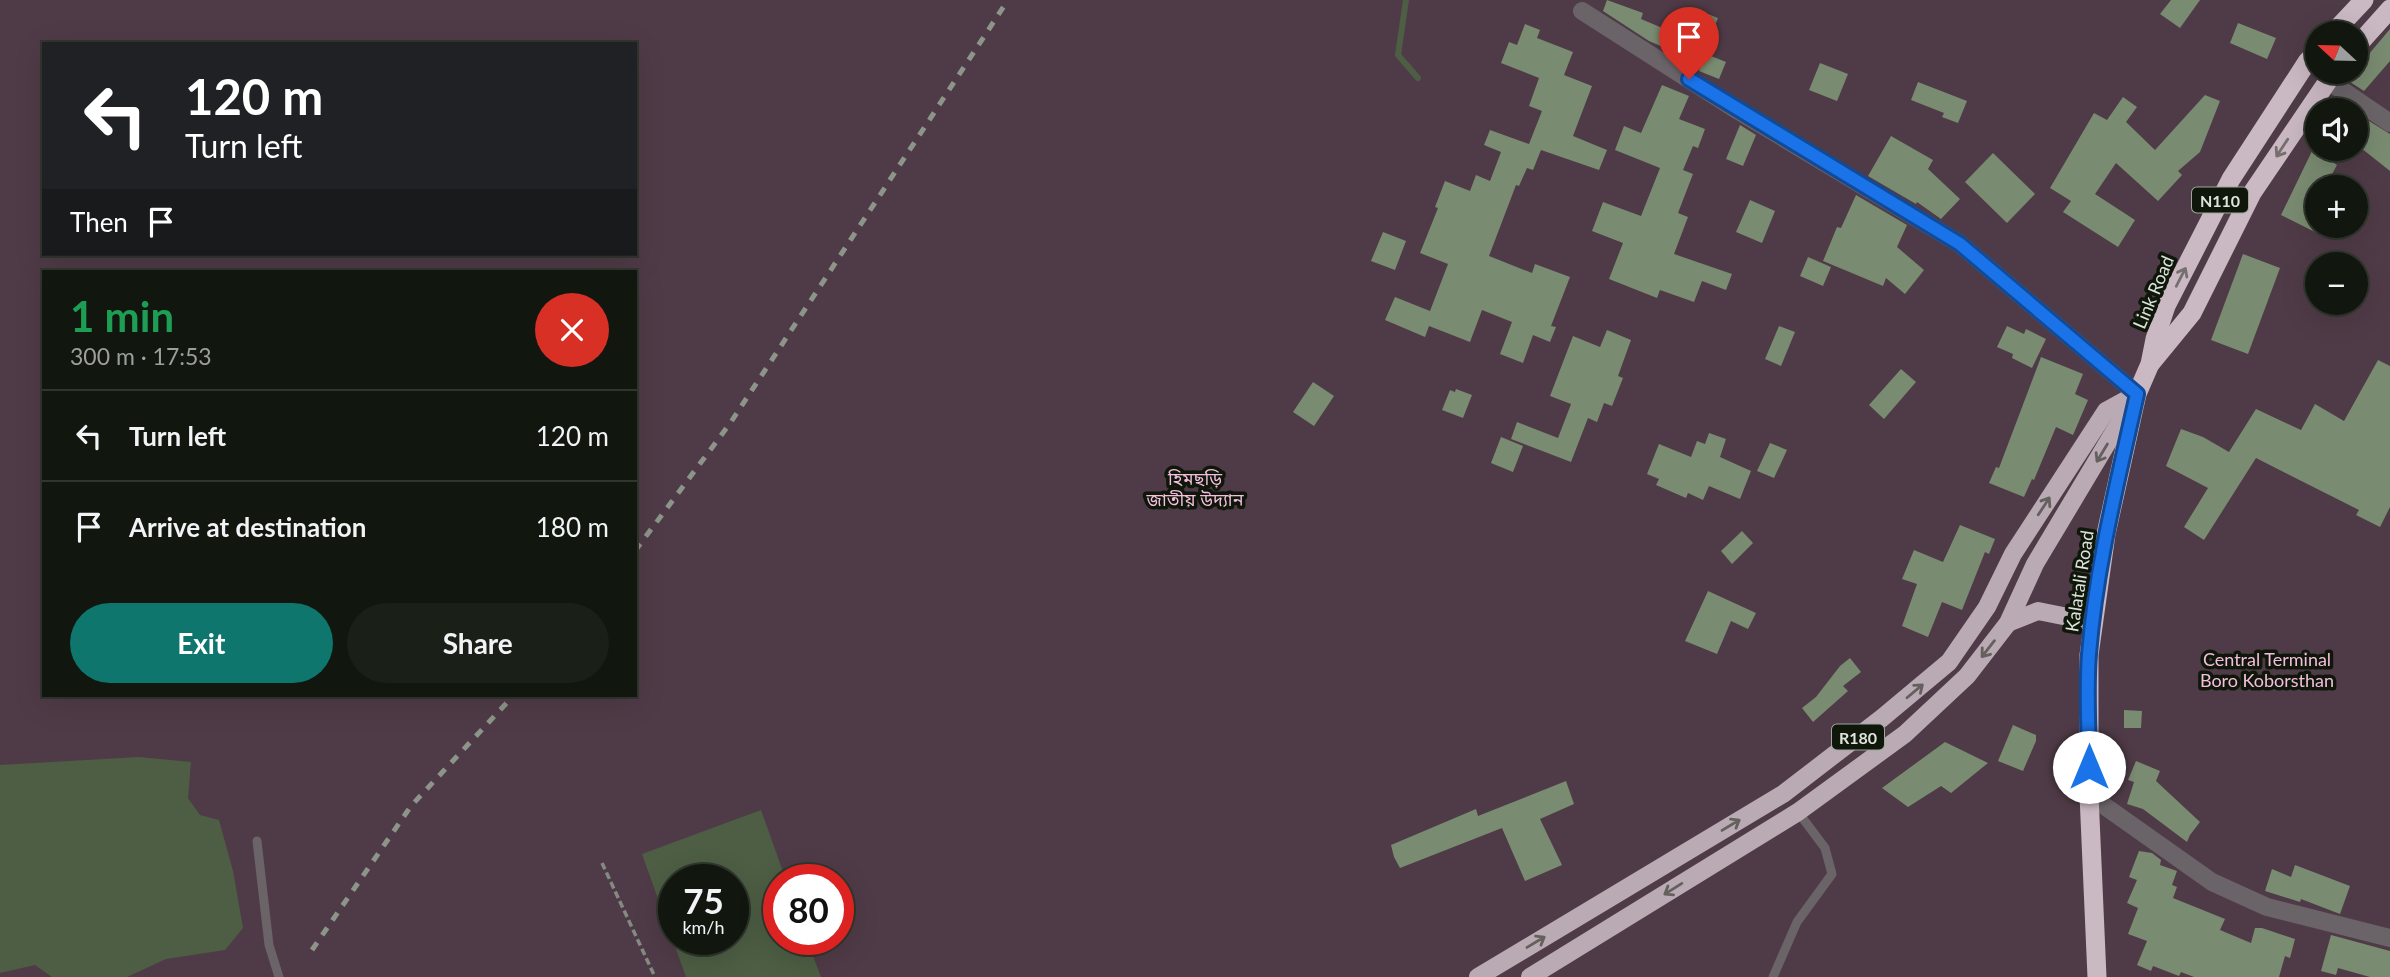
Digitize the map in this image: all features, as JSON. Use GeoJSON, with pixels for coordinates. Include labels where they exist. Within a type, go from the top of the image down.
{"type":"FeatureCollection","features":[{"type":"Feature","properties":{"kind":"highway"},"geometry":{"type":"LineString","coordinates":[[2343,21],[2359,2]]}},
{"type":"Feature","properties":{"kind":"highway"},"geometry":{"type":"LineString","coordinates":[[2368,34],[2390,9]]}},
{"type":"Feature","properties":{"kind":"highway","name":"Link Road"},"geometry":{"type":"LineString","coordinates":[[2150,364],[2166,306],[2231,179],[2305,64]]}},
{"type":"Feature","properties":{"kind":"highway","name":"Link Road"},"geometry":{"type":"LineString","coordinates":[[2150,364],[2192,313],[2252,193],[2325,84]]}},
{"type":"Feature","properties":{"kind":"highway","name":"Kalatali Road"},"geometry":{"type":"LineString","coordinates":[[2097,977],[2089,795],[2089,655],[2106,534],[2137,394],[2150,364]]}},
{"type":"Feature","properties":{"kind":"main road","name":"R180"},"geometry":{"type":"LineString","coordinates":[[1530,977],[1798,812],[1905,734],[1967,676],[2008,623],[2035,564],[2137,394]]}},
{"type":"Feature","properties":{"kind":"main road","name":"R180"},"geometry":{"type":"LineString","coordinates":[[1478,977],[1783,794],[1882,718],[1949,662],[1987,607],[2013,554],[2106,411],[2137,394]]}},
{"type":"Feature","properties":{"kind":"main road"},"geometry":{"type":"LineString","coordinates":[[2008,623],[2038,611],[2093,622]]}},
{"type":"Feature","properties":{"kind":"street"},"geometry":{"type":"LineString","coordinates":[[1583,11],[1743,114],[1960,244],[2137,394]]}},
{"type":"Feature","properties":{"kind":"street"},"geometry":{"type":"LineString","coordinates":[[2340,84],[2390,123]]}},
{"type":"Feature","properties":{"kind":"street"},"geometry":{"type":"LineString","coordinates":[[2089,795],[2212,882],[2267,907],[2390,939]]}},
{"type":"Feature","properties":{"kind":"lane"},"geometry":{"type":"LineString","coordinates":[[1773,977],[1797,922],[1832,873],[1825,848],[1798,812]]}},
{"type":"Feature","properties":{"kind":"lane"},"geometry":{"type":"LineString","coordinates":[[257,841],[269,945],[279,977]]}},
{"type":"Feature","properties":{"kind":"path"},"geometry":{"type":"LineString","coordinates":[[603,863],[655,977]]}},
{"type":"Feature","properties":{"kind":"green space","name":"হিমছড়ি জাতীয় উদ্যান"},"geometry":{"type":"Polygon","coordinates":[[[0,0],[2390,0],[2390,977],[0,977],[0,0]]]}},
{"type":"Feature","properties":{"kind":"shaded area"},"geometry":{"type":"Polygon","coordinates":[[[139,757],[191,762],[188,798],[200,815],[219,820],[233,871],[243,928],[225,950],[166,959],[127,977],[52,977],[35,965],[0,973],[0,765],[139,757]]]}},
{"type":"Feature","properties":{"kind":"shaded area"},"geometry":{"type":"Polygon","coordinates":[[[761,810],[780,864],[763,864],[763,955],[813,955],[821,977],[686,977],[678,955],[749,955],[749,864],[658,864],[658,899],[642,854],[761,810]]]}},
{"type":"Feature","properties":{"kind":"building"},"geometry":{"type":"Polygon","coordinates":[[[1607,0],[1643,13],[1641,19],[1679,35],[1690,7],[1718,18],[1700,63],[1649,41],[1603,11],[1607,0]]]}},
{"type":"Feature","properties":{"kind":"building"},"geometry":{"type":"Polygon","coordinates":[[[2171,0],[2200,0],[2180,28],[2160,14],[2171,0]]]}},
{"type":"Feature","properties":{"kind":"building"},"geometry":{"type":"Polygon","coordinates":[[[2238,23],[2276,38],[2267,59],[2230,43],[2238,23]]]}},
{"type":"Feature","properties":{"kind":"building"},"geometry":{"type":"Polygon","coordinates":[[[1525,24],[1540,30],[1537,38],[1573,52],[1564,75],[1592,86],[1573,136],[1607,150],[1599,170],[1541,150],[1533,170],[1527,168],[1519,186],[1516,185],[1489,256],[1532,273],[1535,264],[1570,277],[1551,326],[1556,327],[1550,342],[1533,335],[1523,363],[1500,354],[1512,322],[1482,310],[1470,342],[1429,326],[1425,337],[1385,320],[1395,297],[1430,311],[1448,264],[1420,253],[1438,208],[1435,207],[1445,181],[1470,191],[1476,175],[1490,181],[1501,152],[1484,145],[1490,130],[1529,144],[1542,111],[1529,106],[1539,78],[1501,63],[1509,42],[1517,45],[1525,24]]]}},
{"type":"Feature","properties":{"kind":"building"},"geometry":{"type":"Polygon","coordinates":[[[2390,29],[2390,61],[2364,91],[2353,84],[2368,84],[2368,55],[2390,29]]]}},
{"type":"Feature","properties":{"kind":"building"},"geometry":{"type":"Polygon","coordinates":[[[1706,54],[1726,62],[1719,79],[1699,71],[1706,54]]]}},
{"type":"Feature","properties":{"kind":"building"},"geometry":{"type":"Polygon","coordinates":[[[1820,63],[1848,74],[1837,101],[1809,90],[1820,63]]]}},
{"type":"Feature","properties":{"kind":"building"},"geometry":{"type":"Polygon","coordinates":[[[1918,82],[1967,101],[1958,123],[1942,117],[1944,113],[1911,100],[1918,82]]]}},
{"type":"Feature","properties":{"kind":"building"},"geometry":{"type":"Polygon","coordinates":[[[1662,85],[1689,96],[1679,119],[1705,129],[1698,148],[1693,146],[1683,170],[1693,174],[1678,213],[1688,217],[1674,254],[1732,274],[1726,290],[1702,281],[1694,302],[1660,290],[1657,298],[1609,279],[1623,243],[1592,231],[1603,202],[1641,216],[1660,168],[1615,150],[1624,126],[1641,133],[1662,85]]]}},
{"type":"Feature","properties":{"kind":"building"},"geometry":{"type":"Polygon","coordinates":[[[2205,95],[2220,101],[2200,152],[2178,171],[2182,175],[2158,201],[2116,163],[2095,194],[2135,220],[2118,247],[2063,212],[2071,201],[2050,188],[2094,113],[2107,120],[2123,97],[2137,107],[2126,122],[2155,150],[2205,95]]]}},
{"type":"Feature","properties":{"kind":"building"},"geometry":{"type":"Polygon","coordinates":[[[2368,120],[2390,134],[2390,171],[2368,154],[2368,120]]]}},
{"type":"Feature","properties":{"kind":"building"},"geometry":{"type":"Polygon","coordinates":[[[1740,125],[1756,135],[1743,166],[1726,159],[1740,125]]]}},
{"type":"Feature","properties":{"kind":"building"},"geometry":{"type":"Polygon","coordinates":[[[1891,136],[1933,160],[1928,169],[1960,199],[1941,219],[1917,202],[1916,204],[1868,176],[1891,136]]]}},
{"type":"Feature","properties":{"kind":"building"},"geometry":{"type":"Polygon","coordinates":[[[1993,153],[2035,194],[2007,223],[1965,182],[1993,153]]]}},
{"type":"Feature","properties":{"kind":"building"},"geometry":{"type":"Polygon","coordinates":[[[2307,161],[2331,161],[2337,165],[2332,175],[2305,175],[2305,227],[2281,215],[2307,161]]]}},
{"type":"Feature","properties":{"kind":"building"},"geometry":{"type":"Polygon","coordinates":[[[1856,195],[1907,225],[1897,247],[1924,270],[1905,294],[1886,278],[1883,286],[1823,261],[1837,227],[1841,228],[1856,195]]]}},
{"type":"Feature","properties":{"kind":"building"},"geometry":{"type":"Polygon","coordinates":[[[1750,200],[1775,211],[1762,243],[1736,232],[1750,200]]]}},
{"type":"Feature","properties":{"kind":"building"},"geometry":{"type":"Polygon","coordinates":[[[1383,232],[1406,241],[1395,270],[1371,261],[1383,232]]]}},
{"type":"Feature","properties":{"kind":"building"},"geometry":{"type":"Polygon","coordinates":[[[2243,254],[2280,268],[2248,354],[2211,340],[2243,254]]]}},
{"type":"Feature","properties":{"kind":"building"},"geometry":{"type":"Polygon","coordinates":[[[1808,257],[1831,267],[1823,286],[1800,276],[1808,257]]]}},
{"type":"Feature","properties":{"kind":"building"},"geometry":{"type":"Polygon","coordinates":[[[1779,326],[1795,332],[1781,366],[1765,359],[1779,326]]]}},
{"type":"Feature","properties":{"kind":"building"},"geometry":{"type":"Polygon","coordinates":[[[2007,326],[2024,334],[2026,329],[2046,339],[2032,368],[2012,358],[2013,354],[1997,347],[2007,326]]]}},
{"type":"Feature","properties":{"kind":"building"},"geometry":{"type":"Polygon","coordinates":[[[1607,330],[1631,340],[1618,376],[1623,378],[1612,406],[1604,403],[1597,422],[1588,418],[1571,462],[1511,439],[1517,422],[1558,438],[1571,404],[1550,396],[1573,336],[1600,347],[1607,330]]]}},
{"type":"Feature","properties":{"kind":"building"},"geometry":{"type":"Polygon","coordinates":[[[2041,357],[2083,374],[2075,394],[2088,400],[2073,435],[2056,427],[2024,497],[1989,483],[1996,467],[1999,468],[2041,357]]]}},
{"type":"Feature","properties":{"kind":"building"},"geometry":{"type":"Polygon","coordinates":[[[2378,360],[2390,366],[2390,507],[2380,527],[2356,515],[2359,510],[2256,458],[2204,540],[2184,527],[2208,488],[2166,466],[2181,429],[2203,437],[2229,452],[2256,409],[2301,430],[2315,404],[2344,421],[2378,360]]]}},
{"type":"Feature","properties":{"kind":"building"},"geometry":{"type":"Polygon","coordinates":[[[1901,369],[1916,382],[1884,419],[1869,405],[1901,369]]]}},
{"type":"Feature","properties":{"kind":"building"},"geometry":{"type":"Polygon","coordinates":[[[1313,382],[1334,396],[1314,426],[1293,412],[1313,382]]]}},
{"type":"Feature","properties":{"kind":"building"},"geometry":{"type":"Polygon","coordinates":[[[1456,389],[1472,395],[1463,418],[1442,410],[1450,390],[1455,392],[1456,389]]]}},
{"type":"Feature","properties":{"kind":"building"},"geometry":{"type":"Polygon","coordinates":[[[1709,433],[1726,439],[1720,457],[1751,471],[1740,499],[1709,486],[1703,500],[1688,493],[1686,498],[1656,485],[1659,479],[1647,474],[1659,444],[1691,457],[1697,441],[1705,444],[1709,433]]]}},
{"type":"Feature","properties":{"kind":"building"},"geometry":{"type":"Polygon","coordinates":[[[1501,437],[1523,446],[1513,472],[1491,463],[1501,437]]]}},
{"type":"Feature","properties":{"kind":"building"},"geometry":{"type":"Polygon","coordinates":[[[1770,443],[1787,450],[1774,478],[1757,471],[1770,443]]]}},
{"type":"Feature","properties":{"kind":"building"},"geometry":{"type":"Polygon","coordinates":[[[1960,525],[1995,539],[1989,554],[1985,552],[1962,610],[1942,602],[1928,637],[1902,626],[1917,584],[1902,579],[1914,550],[1943,562],[1960,525]]]}},
{"type":"Feature","properties":{"kind":"building"},"geometry":{"type":"Polygon","coordinates":[[[1742,531],[1753,543],[1732,564],[1721,551],[1742,531]]]}},
{"type":"Feature","properties":{"kind":"building"},"geometry":{"type":"Polygon","coordinates":[[[1708,591],[1756,613],[1748,629],[1731,621],[1717,654],[1685,641],[1708,591]]]}},
{"type":"Feature","properties":{"kind":"building"},"geometry":{"type":"Polygon","coordinates":[[[1850,658],[1861,672],[1843,686],[1848,691],[1813,722],[1802,708],[1816,697],[1840,666],[1850,658]]]}},
{"type":"Feature","properties":{"kind":"building"},"geometry":{"type":"Polygon","coordinates":[[[2124,710],[2142,711],[2141,728],[2124,728],[2124,710]]]}},
{"type":"Feature","properties":{"kind":"building"},"geometry":{"type":"Polygon","coordinates":[[[2013,725],[2036,735],[2023,771],[1998,761],[2013,725]]]}},
{"type":"Feature","properties":{"kind":"building"},"geometry":{"type":"Polygon","coordinates":[[[1945,742],[1988,763],[1951,793],[1941,786],[1908,807],[1882,788],[1945,742]]]}},
{"type":"Feature","properties":{"kind":"building"},"geometry":{"type":"Polygon","coordinates":[[[2136,761],[2160,771],[2156,781],[2200,822],[2187,842],[2143,809],[2127,804],[2134,782],[2128,780],[2136,761]]]}},
{"type":"Feature","properties":{"kind":"building"},"geometry":{"type":"Polygon","coordinates":[[[1566,781],[1574,804],[1540,819],[1562,865],[1525,881],[1502,828],[1400,868],[1394,857],[1391,845],[1476,809],[1478,816],[1566,781]]]}},
{"type":"Feature","properties":{"kind":"building"},"geometry":{"type":"Polygon","coordinates":[[[2139,851],[2152,853],[2161,860],[2160,865],[2177,871],[2172,885],[2177,887],[2173,898],[2225,919],[2220,930],[2251,943],[2255,928],[2295,939],[2290,958],[2285,956],[2279,977],[2194,977],[2181,972],[2179,976],[2153,966],[2151,971],[2137,965],[2147,941],[2128,934],[2138,908],[2127,903],[2137,880],[2129,877],[2139,851]]]}},
{"type":"Feature","properties":{"kind":"building"},"geometry":{"type":"Polygon","coordinates":[[[2295,865],[2350,886],[2340,914],[2301,899],[2300,902],[2265,891],[2272,869],[2291,877],[2295,865]]]}},
{"type":"Feature","properties":{"kind":"building"},"geometry":{"type":"Polygon","coordinates":[[[2331,935],[2390,951],[2390,977],[2370,977],[2338,968],[2336,975],[2321,971],[2331,935]]]}},
{"type":"Feature","properties":{"kind":"waterway"},"geometry":{"type":"LineString","coordinates":[[1406,0],[1398,55],[1418,78]]}},
{"type":"Feature","properties":{"kind":"railway"},"geometry":{"type":"LineString","coordinates":[[637,548],[731,422],[1008,0]]}},
{"type":"Feature","properties":{"kind":"railway"},"geometry":{"type":"LineString","coordinates":[[312,950],[411,806],[512,697]]}},
{"type":"Feature","properties":{"kind":"route"},"geometry":{"type":"LineString","coordinates":[[1689,79],[1960,244],[2137,394],[2106,534],[2093,622],[2089,655],[2089,767]]}},
{"type":"Feature","properties":{"kind":"park label","name":"Central Terminal Boro Koborsthan"},"geometry":{"type":"Point","coordinates":[2267,669]}}]}
